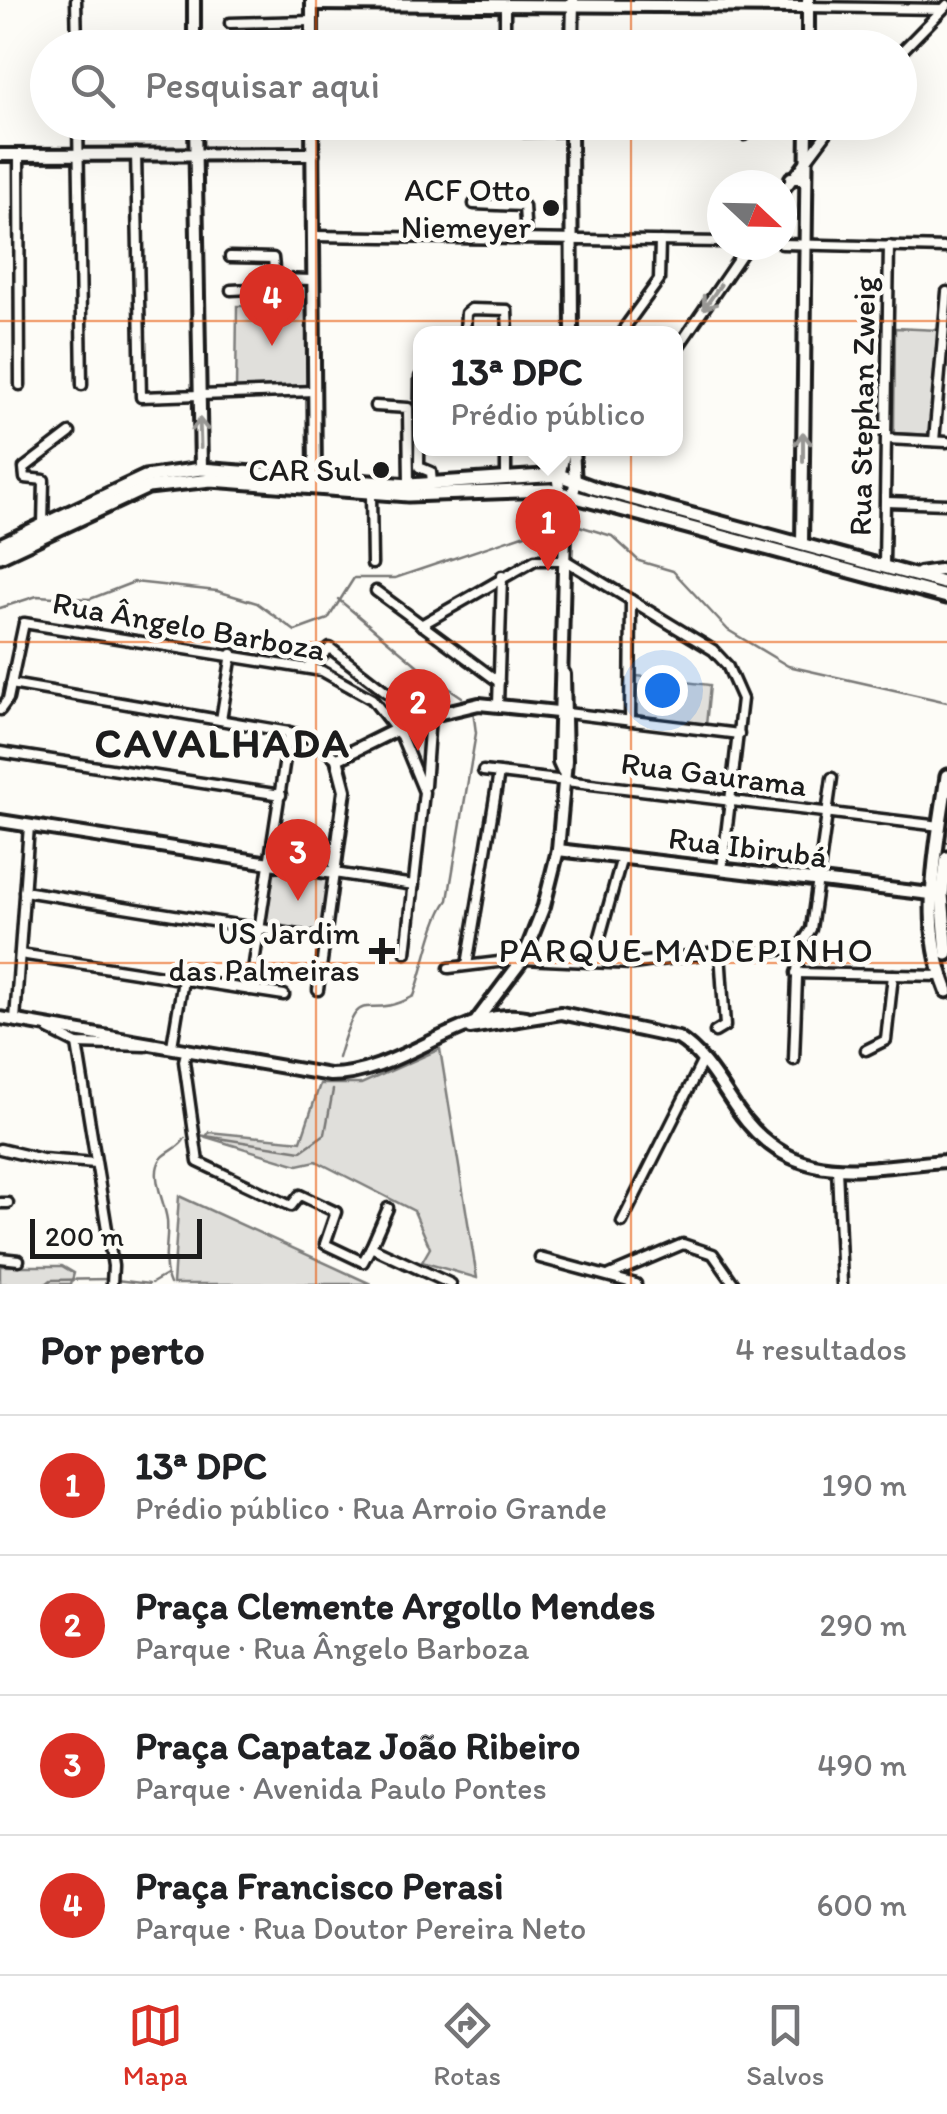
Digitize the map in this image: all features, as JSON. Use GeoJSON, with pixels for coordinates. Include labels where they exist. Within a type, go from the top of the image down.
{"type":"FeatureCollection","features":[{"type":"Feature","properties":{"kind":"main road"},"geometry":{"type":"LineString","coordinates":[[544,475],[564,456]]}},
{"type":"Feature","properties":{"kind":"main road"},"geometry":{"type":"LineString","coordinates":[[166,484],[190,478],[202,469]]}},
{"type":"Feature","properties":{"kind":"main road"},"geometry":{"type":"LineString","coordinates":[[0,545],[145,477],[202,469],[408,485],[558,475],[802,545],[942,578]]}},
{"type":"Feature","properties":{"kind":"main road"},"geometry":{"type":"LineString","coordinates":[[0,556],[148,487],[211,480],[371,494],[523,488],[560,491],[775,548],[942,578]]}},
{"type":"Feature","properties":{"kind":"main road"},"geometry":{"type":"LineString","coordinates":[[775,548],[802,545]]}},
{"type":"Feature","properties":{"kind":"main road"},"geometry":{"type":"LineString","coordinates":[[942,578],[947,597]]}},
{"type":"Feature","properties":{"kind":"main road"},"geometry":{"type":"LineString","coordinates":[[947,780],[932,894],[932,937],[947,992]]}},
{"type":"Feature","properties":{"kind":"main road"},"geometry":{"type":"LineString","coordinates":[[947,858],[942,895],[947,954]]}},
{"type":"Feature","properties":{"kind":"street"},"geometry":{"type":"LineString","coordinates":[[76,0],[77,30]]}},
{"type":"Feature","properties":{"kind":"street"},"geometry":{"type":"LineString","coordinates":[[194,0],[194,30]]}},
{"type":"Feature","properties":{"kind":"street"},"geometry":{"type":"LineString","coordinates":[[312,30],[312,2],[944,7]]}},
{"type":"Feature","properties":{"kind":"street"},"geometry":{"type":"LineString","coordinates":[[572,30],[573,2]]}},
{"type":"Feature","properties":{"kind":"street"},"geometry":{"type":"LineString","coordinates":[[505,30],[506,4]]}},
{"type":"Feature","properties":{"kind":"street"},"geometry":{"type":"LineString","coordinates":[[808,4],[808,30]]}},
{"type":"Feature","properties":{"kind":"street"},"geometry":{"type":"LineString","coordinates":[[917,35],[944,7]]}},
{"type":"Feature","properties":{"kind":"street"},"geometry":{"type":"LineString","coordinates":[[230,24],[312,21]]}},
{"type":"Feature","properties":{"kind":"street"},"geometry":{"type":"LineString","coordinates":[[78,140],[82,384]]}},
{"type":"Feature","properties":{"kind":"street"},"geometry":{"type":"LineString","coordinates":[[195,140],[202,469]]}},
{"type":"Feature","properties":{"kind":"street"},"geometry":{"type":"LineString","coordinates":[[312,140],[315,480]]}},
{"type":"Feature","properties":{"kind":"street"},"geometry":{"type":"LineString","coordinates":[[569,326],[572,140]]}},
{"type":"Feature","properties":{"kind":"street"},"geometry":{"type":"LineString","coordinates":[[802,545],[807,140]]}},
{"type":"Feature","properties":{"kind":"street"},"geometry":{"type":"LineString","coordinates":[[797,171],[821,140]]}},
{"type":"Feature","properties":{"kind":"street"},"geometry":{"type":"LineString","coordinates":[[136,153],[141,398],[315,391]]}},
{"type":"Feature","properties":{"kind":"street"},"geometry":{"type":"LineString","coordinates":[[0,156],[312,154]]}},
{"type":"Feature","properties":{"kind":"street"},"geometry":{"type":"LineString","coordinates":[[19,155],[20,385]]}},
{"type":"Feature","properties":{"kind":"street"},"geometry":{"type":"LineString","coordinates":[[797,178],[806,183]]}},
{"type":"Feature","properties":{"kind":"street"},"geometry":{"type":"LineString","coordinates":[[474,204],[524,206],[526,239]]}},
{"type":"Feature","properties":{"kind":"street"},"geometry":{"type":"LineString","coordinates":[[313,236],[707,242]]}},
{"type":"Feature","properties":{"kind":"street"},"geometry":{"type":"LineString","coordinates":[[626,326],[659,280],[660,241]]}},
{"type":"Feature","properties":{"kind":"street"},"geometry":{"type":"LineString","coordinates":[[797,245],[947,248]]}},
{"type":"Feature","properties":{"kind":"street","name":"Rua Stephan Zweig"},"geometry":{"type":"LineString","coordinates":[[884,566],[889,246]]}},
{"type":"Feature","properties":{"kind":"street"},"geometry":{"type":"LineString","coordinates":[[230,257],[273,258],[275,279],[272,288],[231,290]]}},
{"type":"Feature","properties":{"kind":"street"},"geometry":{"type":"LineString","coordinates":[[683,340],[738,260]]}},
{"type":"Feature","properties":{"kind":"street"},"geometry":{"type":"LineString","coordinates":[[275,279],[314,280]]}},
{"type":"Feature","properties":{"kind":"street"},"geometry":{"type":"LineString","coordinates":[[934,441],[947,292]]}},
{"type":"Feature","properties":{"kind":"street"},"geometry":{"type":"LineString","coordinates":[[466,326],[467,309],[507,310],[508,326]]}},
{"type":"Feature","properties":{"kind":"street"},"geometry":{"type":"LineString","coordinates":[[375,406],[408,408],[408,485]]}},
{"type":"Feature","properties":{"kind":"street"},"geometry":{"type":"LineString","coordinates":[[44,524],[44,480],[25,478],[24,468],[70,433]]}},
{"type":"Feature","properties":{"kind":"street"},"geometry":{"type":"LineString","coordinates":[[887,439],[947,442]]}},
{"type":"Feature","properties":{"kind":"street"},"geometry":{"type":"LineString","coordinates":[[419,456],[419,467],[431,472],[432,483]]}},
{"type":"Feature","properties":{"kind":"street"},"geometry":{"type":"LineString","coordinates":[[506,456],[506,478]]}},
{"type":"Feature","properties":{"kind":"street"},"geometry":{"type":"LineString","coordinates":[[478,1023],[522,958],[544,906],[558,850],[563,776],[559,762],[564,713],[566,531],[558,475],[567,456]]}},
{"type":"Feature","properties":{"kind":"street"},"geometry":{"type":"LineString","coordinates":[[566,531],[575,479],[570,456]]}},
{"type":"Feature","properties":{"kind":"street"},"geometry":{"type":"LineString","coordinates":[[371,494],[372,564]]}},
{"type":"Feature","properties":{"kind":"street"},"geometry":{"type":"LineString","coordinates":[[886,502],[947,504]]}},
{"type":"Feature","properties":{"kind":"street"},"geometry":{"type":"LineString","coordinates":[[421,624],[535,560],[566,560],[713,650],[726,665],[742,699],[722,868]]}},
{"type":"Feature","properties":{"kind":"street"},"geometry":{"type":"LineString","coordinates":[[498,704],[502,576]]}},
{"type":"Feature","properties":{"kind":"street"},"geometry":{"type":"LineString","coordinates":[[376,592],[499,682]]}},
{"type":"Feature","properties":{"kind":"street"},"geometry":{"type":"LineString","coordinates":[[630,721],[631,600]]}},
{"type":"Feature","properties":{"kind":"street","name":"Rua Ângelo Barboza"},"geometry":{"type":"LineString","coordinates":[[11,684],[22,623],[308,668],[356,687],[396,729],[424,792]]}},
{"type":"Feature","properties":{"kind":"street"},"geometry":{"type":"LineString","coordinates":[[308,668],[330,648],[425,717]]}},
{"type":"Feature","properties":{"kind":"street"},"geometry":{"type":"LineString","coordinates":[[221,720],[232,654]]}},
{"type":"Feature","properties":{"kind":"street"},"geometry":{"type":"LineString","coordinates":[[0,710],[11,684],[289,732],[308,737],[337,759],[345,790],[318,990]]}},
{"type":"Feature","properties":{"kind":"street"},"geometry":{"type":"LineString","coordinates":[[337,759],[425,717],[498,704],[739,734]]}},
{"type":"Feature","properties":{"kind":"street"},"geometry":{"type":"LineString","coordinates":[[406,952],[424,792],[425,717]]}},
{"type":"Feature","properties":{"kind":"street"},"geometry":{"type":"LineString","coordinates":[[250,990],[289,732]]}},
{"type":"Feature","properties":{"kind":"street"},"geometry":{"type":"LineString","coordinates":[[0,752],[280,796]]}},
{"type":"Feature","properties":{"kind":"street","name":"Rua Gaurama"},"geometry":{"type":"LineString","coordinates":[[483,770],[563,776],[731,802],[940,826]]}},
{"type":"Feature","properties":{"kind":"street"},"geometry":{"type":"LineString","coordinates":[[468,965],[499,772]]}},
{"type":"Feature","properties":{"kind":"street"},"geometry":{"type":"LineString","coordinates":[[794,1060],[798,950],[812,929],[832,778]]}},
{"type":"Feature","properties":{"kind":"street"},"geometry":{"type":"LineString","coordinates":[[0,821],[414,885]]}},
{"type":"Feature","properties":{"kind":"street"},"geometry":{"type":"LineString","coordinates":[[15,1020],[29,826]]}},
{"type":"Feature","properties":{"kind":"street","name":"Rua Ibirubá"},"geometry":{"type":"LineString","coordinates":[[558,850],[932,894]]}},
{"type":"Feature","properties":{"kind":"street"},"geometry":{"type":"LineString","coordinates":[[594,962],[622,857]]}},
{"type":"Feature","properties":{"kind":"street"},"geometry":{"type":"LineString","coordinates":[[24,891],[324,939]]}},
{"type":"Feature","properties":{"kind":"street"},"geometry":{"type":"LineString","coordinates":[[449,968],[522,958],[633,964],[720,952],[798,950]]}},
{"type":"Feature","properties":{"kind":"street"},"geometry":{"type":"LineString","coordinates":[[714,1032],[725,1026],[720,952]]}},
{"type":"Feature","properties":{"kind":"street"},"geometry":{"type":"LineString","coordinates":[[20,954],[284,996]]}},
{"type":"Feature","properties":{"kind":"street"},"geometry":{"type":"LineString","coordinates":[[796,972],[941,976]]}},
{"type":"Feature","properties":{"kind":"street"},"geometry":{"type":"LineString","coordinates":[[866,1050],[886,1040],[893,976]]}},
{"type":"Feature","properties":{"kind":"street"},"geometry":{"type":"LineString","coordinates":[[172,1046],[183,980]]}},
{"type":"Feature","properties":{"kind":"street"},"geometry":{"type":"LineString","coordinates":[[496,1016],[500,993]]}},
{"type":"Feature","properties":{"kind":"street"},"geometry":{"type":"LineString","coordinates":[[500,993],[520,1017]]}},
{"type":"Feature","properties":{"kind":"street"},"geometry":{"type":"LineString","coordinates":[[0,1018],[351,1075],[496,1016],[586,1015],[678,1038],[702,1060],[767,1146],[784,1158],[838,1168],[947,1162]]}},
{"type":"Feature","properties":{"kind":"street"},"geometry":{"type":"LineString","coordinates":[[478,1023],[520,1017]]}},
{"type":"Feature","properties":{"kind":"street"},"geometry":{"type":"LineString","coordinates":[[35,1023],[77,1044],[144,1047],[155,1042]]}},
{"type":"Feature","properties":{"kind":"street"},"geometry":{"type":"LineString","coordinates":[[77,1044],[112,1284]]}},
{"type":"Feature","properties":{"kind":"street"},"geometry":{"type":"LineString","coordinates":[[186,1049],[184,1061],[198,1162],[291,1206],[300,1195],[336,1212],[325,1244],[362,1262],[388,1208]]}},
{"type":"Feature","properties":{"kind":"street"},"geometry":{"type":"LineString","coordinates":[[622,1222],[702,1060]]}},
{"type":"Feature","properties":{"kind":"street"},"geometry":{"type":"LineString","coordinates":[[0,1149],[42,1159],[96,1164]]}},
{"type":"Feature","properties":{"kind":"street"},"geometry":{"type":"LineString","coordinates":[[838,1168],[842,1284]]}},
{"type":"Feature","properties":{"kind":"street"},"geometry":{"type":"LineString","coordinates":[[610,1275],[683,1244],[713,1254],[734,1284]]}},
{"type":"Feature","properties":{"kind":"street"},"geometry":{"type":"LineString","coordinates":[[370,1247],[450,1284]]}},
{"type":"Feature","properties":{"kind":"street"},"geometry":{"type":"LineString","coordinates":[[0,1258],[19,1260]]}},
{"type":"Feature","properties":{"kind":"street"},"geometry":{"type":"LineString","coordinates":[[540,1258],[636,1284]]}},
{"type":"Feature","properties":{"kind":"shaded area"},"geometry":{"type":"Polygon","coordinates":[[[237,306],[307,306],[307,386],[236,392],[237,306]]]}},
{"type":"Feature","properties":{"kind":"shaded area"},"geometry":{"type":"Polygon","coordinates":[[[895,328],[938,330],[929,435],[894,433],[895,328]]]}},
{"type":"Feature","properties":{"kind":"shaded area"},"geometry":{"type":"Polygon","coordinates":[[[637,676],[710,685],[706,725],[634,715],[637,676]]]}},
{"type":"Feature","properties":{"kind":"shaded area"},"geometry":{"type":"Polygon","coordinates":[[[274,867],[331,875],[323,935],[265,927],[274,867]]]}},
{"type":"Feature","properties":{"kind":"shaded area"},"geometry":{"type":"Polygon","coordinates":[[[440,1049],[477,1278],[422,1262],[430,1248],[414,1211],[316,1161],[298,1165],[206,1137],[209,1132],[301,1141],[320,1084],[361,1084],[440,1049]]]}},
{"type":"Feature","properties":{"kind":"shaded area"},"geometry":{"type":"Polygon","coordinates":[[[179,1196],[371,1284],[173,1284],[179,1196]]]}},
{"type":"Feature","properties":{"kind":"shaded area"},"geometry":{"type":"Polygon","coordinates":[[[0,1266],[62,1266],[74,1273],[71,1284],[0,1284],[0,1266]]]}},
{"type":"Feature","properties":{"kind":"waterway"},"geometry":{"type":"LineString","coordinates":[[0,608],[37,596],[90,599],[134,582],[217,591],[257,603],[295,631],[328,619],[354,578],[395,578],[555,524]]}},
{"type":"Feature","properties":{"kind":"waterway"},"geometry":{"type":"LineString","coordinates":[[576,525],[612,536],[639,561],[673,571],[728,630],[788,666],[947,702]]}},
{"type":"Feature","properties":{"kind":"waterway"},"geometry":{"type":"LineString","coordinates":[[338,599],[424,671],[462,697]]}},
{"type":"Feature","properties":{"kind":"waterway"},"geometry":{"type":"LineString","coordinates":[[338,1058],[359,1010],[397,1004],[414,996],[433,932],[448,900],[476,733],[473,710]]}},
{"type":"Feature","properties":{"kind":"waterway"},"geometry":{"type":"LineString","coordinates":[[199,1135],[301,1151],[325,1134],[333,1090]]}},
{"type":"Feature","properties":{"kind":"waterway"},"geometry":{"type":"LineString","coordinates":[[170,1284],[167,1220],[157,1171],[163,1157],[185,1138]]}},
{"type":"Feature","properties":{"kind":"waterway"},"geometry":{"type":"LineString","coordinates":[[152,1283],[166,1275]]}},
{"type":"Feature","properties":{"kind":"waterway"},"geometry":{"type":"LineString","coordinates":[[46,1284],[51,1280],[108,1279]]}},
{"type":"Feature","properties":{"kind":"waterway"},"geometry":{"type":"LineString","coordinates":[[116,1280],[149,1284]]}},
{"type":"Feature","properties":{"kind":"place","name":"ACF Otto Niemeyer"},"geometry":{"type":"Point","coordinates":[551,208]}},
{"type":"Feature","properties":{"kind":"place","name":"Praça Francisco Perasi"},"geometry":{"type":"Point","coordinates":[272,346]}},
{"type":"Feature","properties":{"kind":"place","name":"CAR Sul"},"geometry":{"type":"Point","coordinates":[381,470]}},
{"type":"Feature","properties":{"kind":"place","name":"13ª DPC"},"geometry":{"type":"Point","coordinates":[548,571]}},
{"type":"Feature","properties":{"kind":"place","name":"Praça Clemente Argollo Mendes"},"geometry":{"type":"Point","coordinates":[418,751]}},
{"type":"Feature","properties":{"kind":"place","name":"Praça Capataz João Ribeiro"},"geometry":{"type":"Point","coordinates":[298,901]}},
{"type":"Feature","properties":{"kind":"place","name":"US Jardim das Palmeiras"},"geometry":{"type":"Point","coordinates":[382,951]}},
{"type":"Feature","properties":{"kind":"district","name":"CAVALHADA"},"geometry":{"type":"Point","coordinates":[223,742]}},
{"type":"Feature","properties":{"kind":"district","name":"PARQUE MADEPINHO"},"geometry":{"type":"Point","coordinates":[687,950]}}]}
